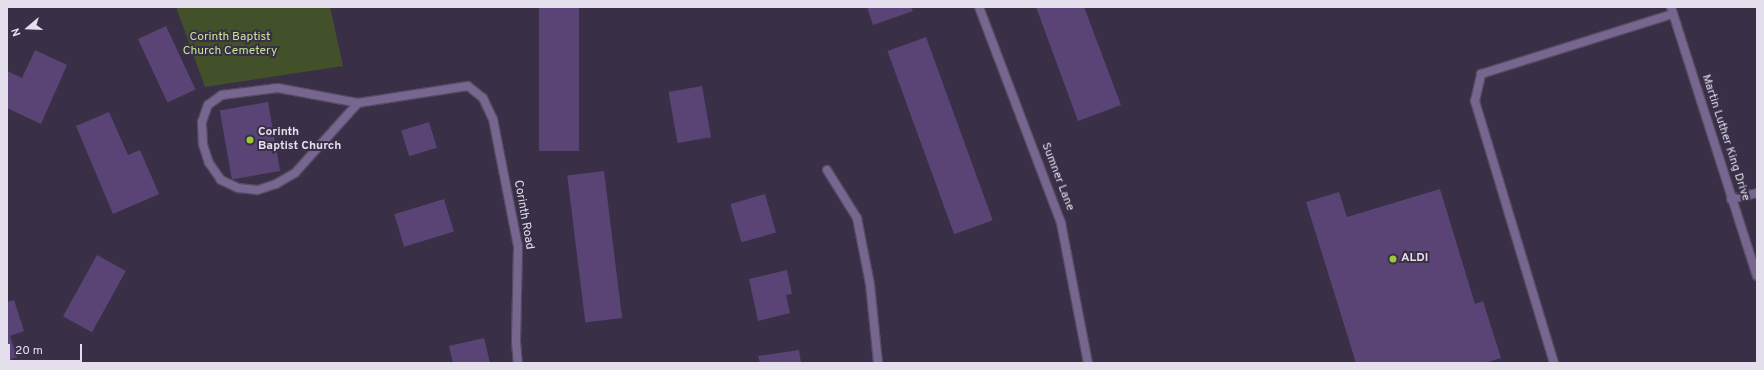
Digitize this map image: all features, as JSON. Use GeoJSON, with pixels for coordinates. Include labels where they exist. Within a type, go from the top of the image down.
{"type":"FeatureCollection","features":[{"type":"Feature","properties":{"kind":"street","name":"Sumner Lane"},"geometry":{"type":"LineString","coordinates":[[979,7],[1061,223],[1088,363]]}},
{"type":"Feature","properties":{"kind":"street","name":"Martin Luther King Drive"},"geometry":{"type":"LineString","coordinates":[[1672,10],[1731,199],[1757,276]]}},
{"type":"Feature","properties":{"kind":"street"},"geometry":{"type":"LineString","coordinates":[[1554,363],[1475,101],[1481,74],[1672,10]]}},
{"type":"Feature","properties":{"kind":"street","name":"Corinth Road"},"geometry":{"type":"LineString","coordinates":[[358,102],[295,173],[276,184],[256,190],[238,188],[221,180],[209,163],[203,144],[202,122],[208,105],[222,95],[278,88],[358,102],[468,86],[483,98],[493,119],[518,247],[516,342],[518,363]]}},
{"type":"Feature","properties":{"kind":"street"},"geometry":{"type":"LineString","coordinates":[[827,170],[857,218],[870,284],[878,363]]}},
{"type":"Feature","properties":{"kind":"street"},"geometry":{"type":"LineString","coordinates":[[1731,199],[1757,193]]}},
{"type":"Feature","properties":{"kind":"green space","name":"Corinth Baptist Church Cemetery"},"geometry":{"type":"Polygon","coordinates":[[[176,7],[330,7],[343,66],[205,87],[176,7]]]}},
{"type":"Feature","properties":{"kind":"building"},"geometry":{"type":"Polygon","coordinates":[[[539,7],[579,7],[579,151],[539,151],[539,7]]]}},
{"type":"Feature","properties":{"kind":"building"},"geometry":{"type":"Polygon","coordinates":[[[867,7],[911,7],[913,11],[873,25],[867,7]]]}},
{"type":"Feature","properties":{"kind":"building"},"geometry":{"type":"Polygon","coordinates":[[[1036,7],[1084,7],[1121,105],[1078,121],[1036,7]]]}},
{"type":"Feature","properties":{"kind":"building"},"geometry":{"type":"Polygon","coordinates":[[[166,26],[196,89],[167,103],[138,39],[166,26]]]}},
{"type":"Feature","properties":{"kind":"building"},"geometry":{"type":"Polygon","coordinates":[[[926,37],[993,220],[954,234],[887,51],[926,37]]]}},
{"type":"Feature","properties":{"kind":"building"},"geometry":{"type":"Polygon","coordinates":[[[35,50],[67,65],[41,124],[7,108],[7,71],[22,78],[35,50]]]}},
{"type":"Feature","properties":{"kind":"building"},"geometry":{"type":"Polygon","coordinates":[[[702,86],[711,137],[678,143],[669,92],[702,86]]]}},
{"type":"Feature","properties":{"kind":"building","name":"Corinth Baptist Church"},"geometry":{"type":"Polygon","coordinates":[[[268,102],[280,171],[232,179],[220,111],[268,102]]]}},
{"type":"Feature","properties":{"kind":"building"},"geometry":{"type":"Polygon","coordinates":[[[109,112],[128,155],[140,150],[159,194],[113,214],[76,126],[109,112]]]}},
{"type":"Feature","properties":{"kind":"building"},"geometry":{"type":"Polygon","coordinates":[[[429,122],[437,148],[409,156],[401,130],[429,122]]]}},
{"type":"Feature","properties":{"kind":"building"},"geometry":{"type":"Polygon","coordinates":[[[604,171],[622,318],[585,322],[567,176],[604,171]]]}},
{"type":"Feature","properties":{"kind":"building","name":"ALDI"},"geometry":{"type":"Polygon","coordinates":[[[1440,189],[1475,304],[1483,301],[1501,358],[1485,363],[1356,363],[1306,202],[1339,192],[1347,217],[1440,189]]]}},
{"type":"Feature","properties":{"kind":"building"},"geometry":{"type":"Polygon","coordinates":[[[765,194],[776,232],[741,242],[730,204],[765,194]]]}},
{"type":"Feature","properties":{"kind":"building"},"geometry":{"type":"Polygon","coordinates":[[[444,199],[454,232],[404,247],[394,214],[444,199]]]}},
{"type":"Feature","properties":{"kind":"building"},"geometry":{"type":"Polygon","coordinates":[[[97,255],[126,271],[92,332],[63,316],[97,255]]]}},
{"type":"Feature","properties":{"kind":"building"},"geometry":{"type":"Polygon","coordinates":[[[787,270],[792,294],[786,295],[790,313],[758,321],[749,279],[787,270]]]}},
{"type":"Feature","properties":{"kind":"building"},"geometry":{"type":"Polygon","coordinates":[[[14,300],[24,331],[10,336],[17,357],[7,361],[7,302],[14,300]]]}},
{"type":"Feature","properties":{"kind":"building"},"geometry":{"type":"Polygon","coordinates":[[[484,338],[490,363],[453,363],[449,346],[484,338]]]}},
{"type":"Feature","properties":{"kind":"building"},"geometry":{"type":"Polygon","coordinates":[[[799,350],[801,363],[760,363],[758,356],[799,350]]]}},
{"type":"Feature","properties":{"kind":"place","name":"Corinth Baptist Church"},"geometry":{"type":"Point","coordinates":[250,140]}},
{"type":"Feature","properties":{"kind":"place","name":"ALDI"},"geometry":{"type":"Point","coordinates":[1393,259]}}]}
